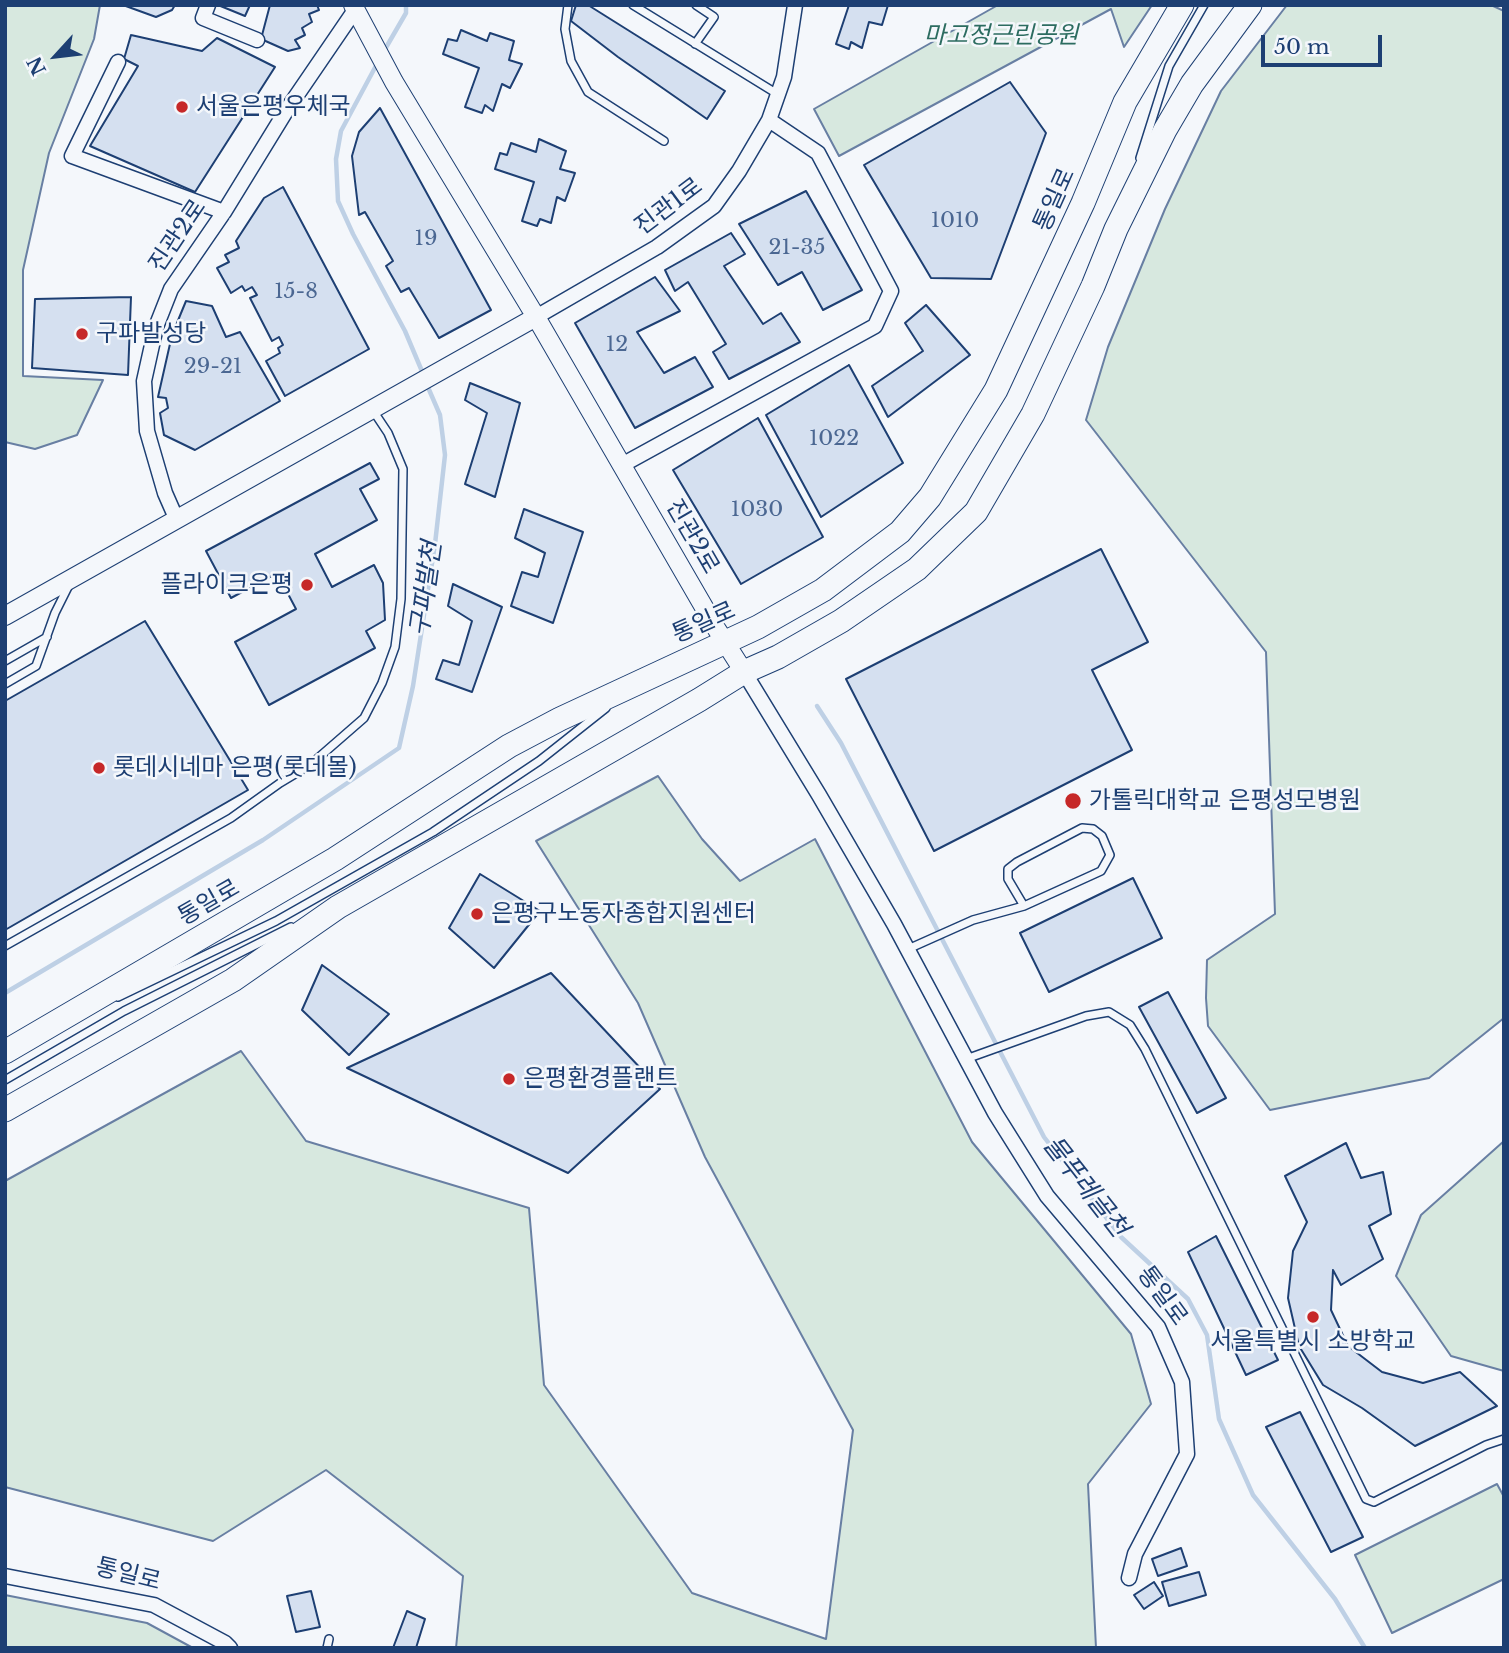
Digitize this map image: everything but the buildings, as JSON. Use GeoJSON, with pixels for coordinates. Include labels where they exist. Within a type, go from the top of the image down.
{"type":"FeatureCollection","features":[{"type":"Feature","properties":{"kind":"main road","name":"통일로"},"geometry":{"type":"LineString","coordinates":[[5,1052],[335,859],[509,746],[559,719],[725,643],[823,590],[900,532],[930,497],[996,390],[1083,203],[1125,102],[1182,5]]}},
{"type":"Feature","properties":{"kind":"main road"},"geometry":{"type":"LineString","coordinates":[[5,1110],[233,980],[338,907],[744,672],[778,657],[841,621],[917,569],[976,512],[1033,414],[1093,286],[1116,229],[1165,130],[1192,83],[1250,5]]}},
{"type":"Feature","properties":{"kind":"street"},"geometry":{"type":"LineString","coordinates":[[208,5],[203,18],[257,40]]}},
{"type":"Feature","properties":{"kind":"street","name":"진관1로"},"geometry":{"type":"LineString","coordinates":[[536,317],[657,247],[714,206],[739,172],[769,120],[779,95],[794,5]]}},
{"type":"Feature","properties":{"kind":"street","name":"진관2로"},"geometry":{"type":"LineString","coordinates":[[354,7],[394,82],[536,317],[744,672]]}},
{"type":"Feature","properties":{"kind":"street","name":"진관2로"},"geometry":{"type":"LineString","coordinates":[[176,519],[165,493],[147,431],[144,381],[156,327],[171,289],[224,212],[354,7]]}},
{"type":"Feature","properties":{"kind":"street"},"geometry":{"type":"LineString","coordinates":[[118,62],[72,156],[224,212]]}},
{"type":"Feature","properties":{"kind":"street"},"geometry":{"type":"LineString","coordinates":[[622,465],[874,326],[891,291],[818,153],[769,120]]}},
{"type":"Feature","properties":{"kind":"street"},"geometry":{"type":"LineString","coordinates":[[5,616],[536,317]]}},
{"type":"Feature","properties":{"kind":"street","name":"통일로"},"geometry":{"type":"LineString","coordinates":[[744,672],[914,946],[966,1059],[995,1113],[1047,1196],[1158,1327],[1182,1382],[1186,1454],[1135,1554],[1129,1578]]}},
{"type":"Feature","properties":{"kind":"street","name":"통일로"},"geometry":{"type":"LineString","coordinates":[[5,1576],[154,1605],[230,1648]]}},
{"type":"Feature","properties":{"kind":"lane"},"geometry":{"type":"LineString","coordinates":[[568,5],[565,29],[571,61],[588,92],[664,141]]}},
{"type":"Feature","properties":{"kind":"lane"},"geometry":{"type":"LineString","coordinates":[[633,5],[779,95]]}},
{"type":"Feature","properties":{"kind":"lane"},"geometry":{"type":"LineString","coordinates":[[695,44],[715,17],[696,5]]}},
{"type":"Feature","properties":{"kind":"lane"},"geometry":{"type":"LineString","coordinates":[[1116,229],[1169,66],[1204,5]]}},
{"type":"Feature","properties":{"kind":"lane"},"geometry":{"type":"LineString","coordinates":[[5,946],[231,818],[310,765],[364,718],[395,647],[401,599],[403,469],[388,433],[371,408]]}},
{"type":"Feature","properties":{"kind":"lane"},"geometry":{"type":"LineString","coordinates":[[5,684],[36,666],[55,613],[74,577]]}},
{"type":"Feature","properties":{"kind":"lane"},"geometry":{"type":"LineString","coordinates":[[5,661],[47,637]]}},
{"type":"Feature","properties":{"kind":"lane"},"geometry":{"type":"LineString","coordinates":[[914,946],[973,920],[1024,906],[1101,871],[1110,855],[1102,836],[1093,829],[1082,828],[1017,862],[1009,869],[1008,879],[1024,906]]}},
{"type":"Feature","properties":{"kind":"lane"},"geometry":{"type":"LineString","coordinates":[[5,1080],[124,1011],[282,931],[338,907]]}},
{"type":"Feature","properties":{"kind":"lane"},"geometry":{"type":"LineString","coordinates":[[966,1059],[1086,1016],[1109,1012],[1130,1025],[1145,1049],[1366,1499],[1374,1502],[1486,1445],[1504,1439]]}},
{"type":"Feature","properties":{"kind":"lane"},"geometry":{"type":"LineString","coordinates":[[327,1648],[330,1639]]}},
{"type":"Feature","properties":{"kind":"green space"},"geometry":{"type":"Polygon","coordinates":[[[5,5],[100,5],[94,39],[49,153],[23,270],[23,376],[103,380],[77,435],[35,449],[5,442],[5,5]]]}},
{"type":"Feature","properties":{"kind":"green space","name":"마고정근린공원"},"geometry":{"type":"Polygon","coordinates":[[[998,5],[1152,5],[1124,47],[1111,9],[839,156],[814,109],[998,5]]]}},
{"type":"Feature","properties":{"kind":"green space"},"geometry":{"type":"Polygon","coordinates":[[[1287,5],[1491,5],[1504,11],[1504,1018],[1429,1078],[1270,1110],[1208,1026],[1206,998],[1207,960],[1275,914],[1266,652],[1086,420],[1108,347],[1165,209],[1221,91],[1287,5]]]}},
{"type":"Feature","properties":{"kind":"green space"},"geometry":{"type":"Polygon","coordinates":[[[658,776],[702,839],[740,881],[815,839],[972,1142],[1131,1334],[1151,1404],[1088,1484],[1096,1648],[456,1648],[463,1576],[326,1470],[213,1541],[5,1487],[5,1181],[241,1051],[306,1141],[529,1208],[544,1385],[692,1593],[826,1639],[853,1430],[705,1157],[638,1003],[536,841],[658,776]]]}},
{"type":"Feature","properties":{"kind":"green space"},"geometry":{"type":"Polygon","coordinates":[[[1504,1141],[1504,1371],[1451,1356],[1396,1276],[1421,1215],[1504,1141]]]}},
{"type":"Feature","properties":{"kind":"green space"},"geometry":{"type":"Polygon","coordinates":[[[1497,1484],[1504,1497],[1504,1579],[1392,1633],[1355,1555],[1497,1484]]]}},
{"type":"Feature","properties":{"kind":"green space"},"geometry":{"type":"Polygon","coordinates":[[[5,1595],[147,1623],[193,1648],[5,1648],[5,1595]]]}},
{"type":"Feature","properties":{"kind":"waterway","name":"구파발천"},"geometry":{"type":"LineString","coordinates":[[384,51],[406,13],[406,5]]}},
{"type":"Feature","properties":{"kind":"waterway","name":"구파발천"},"geometry":{"type":"LineString","coordinates":[[378,62],[341,131],[336,159],[338,201],[405,331],[424,376]]}},
{"type":"Feature","properties":{"kind":"waterway","name":"구파발천"},"geometry":{"type":"LineString","coordinates":[[5,993],[263,840],[399,748],[413,686],[435,544],[445,455],[440,415],[427,385]]}},
{"type":"Feature","properties":{"kind":"waterway","name":"물푸레골천"},"geometry":{"type":"LineString","coordinates":[[817,706],[841,743],[1044,1137],[1121,1237],[1188,1299],[1207,1335],[1219,1419],[1253,1495],[1335,1599],[1365,1648]]}},
{"type":"Feature","properties":{"kind":"place","name":"서울은평우체국"},"geometry":{"type":"Point","coordinates":[182,107]}},
{"type":"Feature","properties":{"kind":"place","name":"구파발성당"},"geometry":{"type":"Point","coordinates":[82,334]}},
{"type":"Feature","properties":{"kind":"place","name":"플라이크은평"},"geometry":{"type":"Point","coordinates":[307,585]}},
{"type":"Feature","properties":{"kind":"place","name":"롯데시네마 은평(롯데몰)"},"geometry":{"type":"Point","coordinates":[99,768]}},
{"type":"Feature","properties":{"kind":"place","name":"가톨릭대학교 은평성모병원"},"geometry":{"type":"Point","coordinates":[1073,801]}},
{"type":"Feature","properties":{"kind":"place","name":"은평구노동자종합지원센터"},"geometry":{"type":"Point","coordinates":[477,914]}},
{"type":"Feature","properties":{"kind":"place","name":"은평환경플랜트"},"geometry":{"type":"Point","coordinates":[509,1079]}},
{"type":"Feature","properties":{"kind":"place","name":"서울특별시 소방학교"},"geometry":{"type":"Point","coordinates":[1313,1317]}}]}
